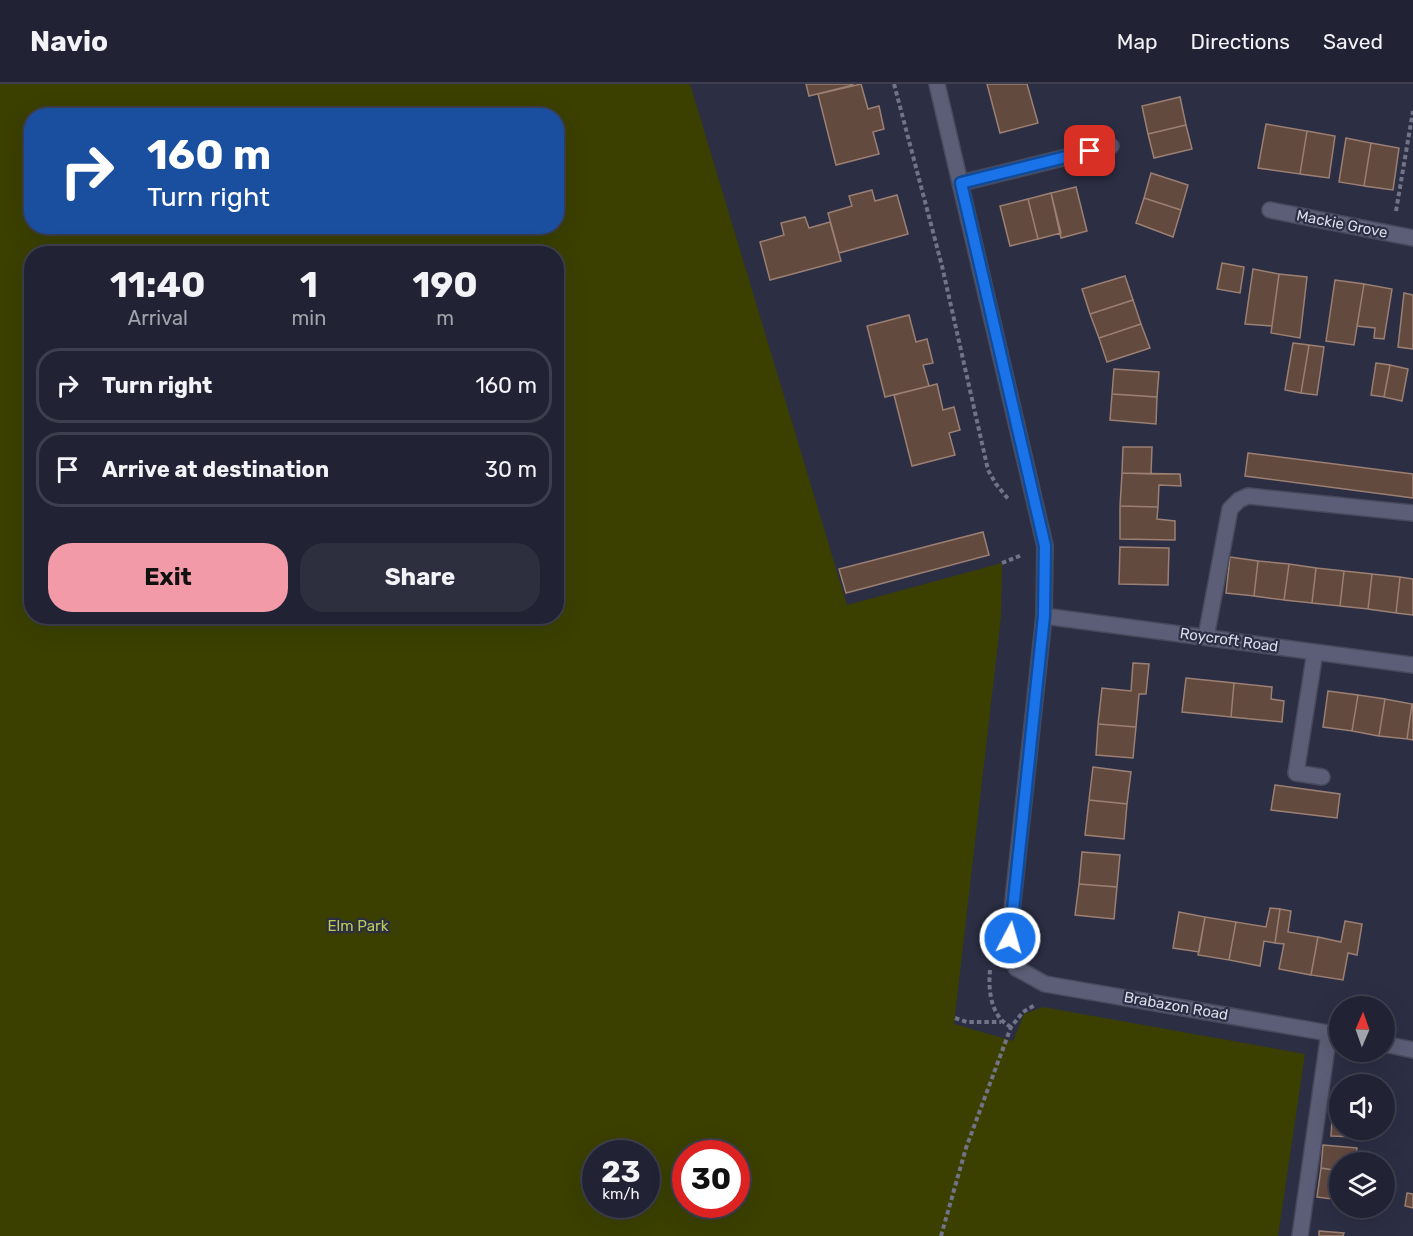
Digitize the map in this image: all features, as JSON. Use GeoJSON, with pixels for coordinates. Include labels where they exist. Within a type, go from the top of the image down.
{"type":"FeatureCollection","features":[{"type":"Feature","properties":{"kind":"street"},"geometry":{"type":"LineString","coordinates":[[937,84],[1045,546],[1044,616]]}},
{"type":"Feature","properties":{"kind":"street"},"geometry":{"type":"LineString","coordinates":[[961,183],[1111,146]]}},
{"type":"Feature","properties":{"kind":"street","name":"Mackie Grove"},"geometry":{"type":"LineString","coordinates":[[1270,210],[1413,238]]}},
{"type":"Feature","properties":{"kind":"street"},"geometry":{"type":"LineString","coordinates":[[1206,637],[1230,509],[1239,500],[1248,496],[1413,513]]}},
{"type":"Feature","properties":{"kind":"street","name":"Roycroft Road"},"geometry":{"type":"LineString","coordinates":[[1044,616],[1413,665]]}},
{"type":"Feature","properties":{"kind":"street","name":"Brabazon Road"},"geometry":{"type":"LineString","coordinates":[[1044,616],[1010,938],[1016,968],[1045,984],[1329,1033]]}},
{"type":"Feature","properties":{"kind":"street"},"geometry":{"type":"LineString","coordinates":[[1315,652],[1296,773],[1322,777]]}},
{"type":"Feature","properties":{"kind":"street"},"geometry":{"type":"LineString","coordinates":[[1395,1046],[1413,1050]]}},
{"type":"Feature","properties":{"kind":"street"},"geometry":{"type":"LineString","coordinates":[[1300,1236],[1329,1062]]}},
{"type":"Feature","properties":{"kind":"path"},"geometry":{"type":"LineString","coordinates":[[894,84],[942,266],[988,470],[996,484],[1016,508]]}},
{"type":"Feature","properties":{"kind":"path"},"geometry":{"type":"LineString","coordinates":[[1396,213],[1413,111]]}},
{"type":"Feature","properties":{"kind":"path"},"geometry":{"type":"LineString","coordinates":[[1026,554],[1026,563]]}},
{"type":"Feature","properties":{"kind":"path"},"geometry":{"type":"LineString","coordinates":[[991,966],[989,978],[994,1012],[1002,1022],[1011,1027]]}},
{"type":"Feature","properties":{"kind":"path"},"geometry":{"type":"LineString","coordinates":[[941,1236],[966,1148],[1011,1027],[1023,1012],[1040,1003]]}},
{"type":"Feature","properties":{"kind":"path"},"geometry":{"type":"LineString","coordinates":[[955,1018],[967,1022],[1002,1022]]}},
{"type":"Feature","properties":{"kind":"green space","name":"Elm Park"},"geometry":{"type":"Polygon","coordinates":[[[0,84],[690,84],[847,605],[1002,563],[1001,617],[954,1024],[1013,1041],[1024,1014],[1043,1007],[1305,1054],[1278,1236],[0,1236],[0,84]]]}},
{"type":"Feature","properties":{"kind":"building"},"geometry":{"type":"Polygon","coordinates":[[[806,84],[853,84],[853,85],[809,96],[806,84]]]}},
{"type":"Feature","properties":{"kind":"building"},"geometry":{"type":"Polygon","coordinates":[[[861,84],[868,109],[879,106],[884,129],[873,132],[879,154],[836,165],[818,94],[861,84]]]}},
{"type":"Feature","properties":{"kind":"building"},"geometry":{"type":"Polygon","coordinates":[[[987,84],[1027,84],[1038,123],[1000,133],[987,84]]]}},
{"type":"Feature","properties":{"kind":"building"},"geometry":{"type":"Polygon","coordinates":[[[1180,97],[1186,125],[1148,134],[1142,106],[1180,97]]]}},
{"type":"Feature","properties":{"kind":"building"},"geometry":{"type":"Polygon","coordinates":[[[1266,124],[1307,131],[1300,174],[1258,168],[1266,124]]]}},
{"type":"Feature","properties":{"kind":"building"},"geometry":{"type":"Polygon","coordinates":[[[1186,125],[1192,149],[1154,158],[1148,134],[1186,125]]]}},
{"type":"Feature","properties":{"kind":"building"},"geometry":{"type":"Polygon","coordinates":[[[1307,131],[1335,136],[1329,178],[1300,174],[1307,131]]]}},
{"type":"Feature","properties":{"kind":"building"},"geometry":{"type":"Polygon","coordinates":[[[1346,138],[1371,143],[1364,186],[1339,182],[1346,138]]]}},
{"type":"Feature","properties":{"kind":"building"},"geometry":{"type":"Polygon","coordinates":[[[1371,143],[1399,148],[1393,190],[1364,186],[1371,143]]]}},
{"type":"Feature","properties":{"kind":"building"},"geometry":{"type":"Polygon","coordinates":[[[1151,173],[1188,185],[1181,210],[1144,198],[1151,173]]]}},
{"type":"Feature","properties":{"kind":"building"},"geometry":{"type":"Polygon","coordinates":[[[1076,187],[1087,231],[1061,238],[1051,193],[1076,187]]]}},
{"type":"Feature","properties":{"kind":"building"},"geometry":{"type":"Polygon","coordinates":[[[872,190],[875,201],[897,195],[908,234],[839,253],[828,213],[852,206],[849,196],[872,190]]]}},
{"type":"Feature","properties":{"kind":"building"},"geometry":{"type":"Polygon","coordinates":[[[1051,193],[1061,233],[1038,239],[1028,199],[1051,193]]]}},
{"type":"Feature","properties":{"kind":"building"},"geometry":{"type":"Polygon","coordinates":[[[1144,198],[1181,210],[1173,237],[1136,223],[1144,198]]]}},
{"type":"Feature","properties":{"kind":"building"},"geometry":{"type":"Polygon","coordinates":[[[1028,199],[1038,239],[1010,246],[1000,206],[1028,199]]]}},
{"type":"Feature","properties":{"kind":"building"},"geometry":{"type":"Polygon","coordinates":[[[805,217],[809,228],[830,222],[841,261],[770,280],[760,242],[784,235],[781,223],[805,217]]]}},
{"type":"Feature","properties":{"kind":"building"},"geometry":{"type":"Polygon","coordinates":[[[1222,263],[1244,267],[1240,293],[1217,289],[1222,263]]]}},
{"type":"Feature","properties":{"kind":"building"},"geometry":{"type":"Polygon","coordinates":[[[1253,269],[1279,274],[1272,326],[1245,324],[1253,269]]]}},
{"type":"Feature","properties":{"kind":"building"},"geometry":{"type":"Polygon","coordinates":[[[1279,274],[1307,277],[1300,338],[1271,333],[1279,274]]]}},
{"type":"Feature","properties":{"kind":"building"},"geometry":{"type":"Polygon","coordinates":[[[1125,276],[1133,300],[1090,314],[1082,289],[1125,276]]]}},
{"type":"Feature","properties":{"kind":"building"},"geometry":{"type":"Polygon","coordinates":[[[1335,280],[1364,284],[1354,345],[1326,341],[1335,280]]]}},
{"type":"Feature","properties":{"kind":"building"},"geometry":{"type":"Polygon","coordinates":[[[1364,284],[1392,289],[1384,339],[1374,338],[1375,328],[1357,326],[1364,284]]]}},
{"type":"Feature","properties":{"kind":"building"},"geometry":{"type":"Polygon","coordinates":[[[1404,293],[1413,295],[1413,349],[1398,347],[1404,293]]]}},
{"type":"Feature","properties":{"kind":"building"},"geometry":{"type":"Polygon","coordinates":[[[1133,300],[1141,324],[1099,338],[1090,314],[1133,300]]]}},
{"type":"Feature","properties":{"kind":"building"},"geometry":{"type":"Polygon","coordinates":[[[909,315],[916,342],[927,339],[933,363],[923,365],[929,386],[885,397],[867,326],[909,315]]]}},
{"type":"Feature","properties":{"kind":"building"},"geometry":{"type":"Polygon","coordinates":[[[1141,324],[1150,348],[1107,362],[1099,338],[1141,324]]]}},
{"type":"Feature","properties":{"kind":"building"},"geometry":{"type":"Polygon","coordinates":[[[1293,343],[1309,345],[1301,393],[1285,390],[1293,343]]]}},
{"type":"Feature","properties":{"kind":"building"},"geometry":{"type":"Polygon","coordinates":[[[1309,345],[1324,347],[1317,395],[1301,393],[1309,345]]]}},
{"type":"Feature","properties":{"kind":"building"},"geometry":{"type":"Polygon","coordinates":[[[1376,363],[1390,365],[1384,397],[1371,395],[1376,363]]]}},
{"type":"Feature","properties":{"kind":"building"},"geometry":{"type":"Polygon","coordinates":[[[1390,365],[1408,369],[1402,401],[1384,397],[1390,365]]]}},
{"type":"Feature","properties":{"kind":"building"},"geometry":{"type":"Polygon","coordinates":[[[1114,369],[1159,372],[1157,397],[1112,394],[1114,369]]]}},
{"type":"Feature","properties":{"kind":"building"},"geometry":{"type":"Polygon","coordinates":[[[937,384],[943,410],[954,407],[960,430],[949,433],[955,455],[912,466],[894,395],[937,384]]]}},
{"type":"Feature","properties":{"kind":"building"},"geometry":{"type":"Polygon","coordinates":[[[1112,394],[1157,397],[1156,424],[1110,420],[1112,394]]]}},
{"type":"Feature","properties":{"kind":"building"},"geometry":{"type":"Polygon","coordinates":[[[1123,447],[1152,447],[1151,474],[1122,473],[1123,447]]]}},
{"type":"Feature","properties":{"kind":"building"},"geometry":{"type":"Polygon","coordinates":[[[1248,453],[1413,474],[1413,498],[1245,476],[1248,453]]]}},
{"type":"Feature","properties":{"kind":"building"},"geometry":{"type":"Polygon","coordinates":[[[1122,473],[1180,474],[1181,486],[1159,485],[1158,507],[1120,506],[1122,473]]]}},
{"type":"Feature","properties":{"kind":"building"},"geometry":{"type":"Polygon","coordinates":[[[1120,506],[1158,507],[1157,519],[1175,521],[1175,540],[1120,539],[1120,506]]]}},
{"type":"Feature","properties":{"kind":"building"},"geometry":{"type":"Polygon","coordinates":[[[983,532],[989,555],[846,593],[839,569],[983,532]]]}},
{"type":"Feature","properties":{"kind":"building"},"geometry":{"type":"Polygon","coordinates":[[[1120,547],[1169,548],[1168,585],[1119,584],[1120,547]]]}},
{"type":"Feature","properties":{"kind":"building"},"geometry":{"type":"Polygon","coordinates":[[[1230,557],[1258,561],[1254,596],[1226,593],[1230,557]]]}},
{"type":"Feature","properties":{"kind":"building"},"geometry":{"type":"Polygon","coordinates":[[[1258,561],[1289,564],[1284,600],[1254,596],[1258,561]]]}},
{"type":"Feature","properties":{"kind":"building"},"geometry":{"type":"Polygon","coordinates":[[[1289,564],[1316,568],[1312,603],[1284,600],[1289,564]]]}},
{"type":"Feature","properties":{"kind":"building"},"geometry":{"type":"Polygon","coordinates":[[[1316,568],[1344,571],[1340,606],[1312,603],[1316,568]]]}},
{"type":"Feature","properties":{"kind":"building"},"geometry":{"type":"Polygon","coordinates":[[[1344,571],[1372,574],[1368,609],[1340,606],[1344,571]]]}},
{"type":"Feature","properties":{"kind":"building"},"geometry":{"type":"Polygon","coordinates":[[[1372,574],[1400,577],[1396,613],[1368,609],[1372,574]]]}},
{"type":"Feature","properties":{"kind":"building"},"geometry":{"type":"Polygon","coordinates":[[[1400,577],[1413,579],[1413,615],[1396,613],[1400,577]]]}},
{"type":"Feature","properties":{"kind":"building"},"geometry":{"type":"Polygon","coordinates":[[[1133,663],[1149,664],[1146,694],[1139,694],[1136,727],[1098,724],[1102,688],[1131,691],[1133,663]]]}},
{"type":"Feature","properties":{"kind":"building"},"geometry":{"type":"Polygon","coordinates":[[[1186,678],[1234,683],[1231,717],[1182,712],[1186,678]]]}},
{"type":"Feature","properties":{"kind":"building"},"geometry":{"type":"Polygon","coordinates":[[[1234,683],[1272,687],[1271,699],[1284,701],[1282,722],[1231,717],[1234,683]]]}},
{"type":"Feature","properties":{"kind":"building"},"geometry":{"type":"Polygon","coordinates":[[[1328,691],[1358,695],[1352,731],[1323,727],[1328,691]]]}},
{"type":"Feature","properties":{"kind":"building"},"geometry":{"type":"Polygon","coordinates":[[[1358,695],[1385,699],[1379,736],[1352,731],[1358,695]]]}},
{"type":"Feature","properties":{"kind":"building"},"geometry":{"type":"Polygon","coordinates":[[[1385,699],[1412,704],[1407,739],[1379,736],[1385,699]]]}},
{"type":"Feature","properties":{"kind":"building"},"geometry":{"type":"Polygon","coordinates":[[[1413,704],[1413,740],[1407,739],[1413,704]]]}},
{"type":"Feature","properties":{"kind":"building"},"geometry":{"type":"Polygon","coordinates":[[[1098,724],[1136,727],[1133,758],[1096,755],[1098,724]]]}},
{"type":"Feature","properties":{"kind":"building"},"geometry":{"type":"Polygon","coordinates":[[[1093,767],[1131,772],[1127,804],[1089,800],[1093,767]]]}},
{"type":"Feature","properties":{"kind":"building"},"geometry":{"type":"Polygon","coordinates":[[[1275,785],[1340,794],[1337,818],[1271,810],[1275,785]]]}},
{"type":"Feature","properties":{"kind":"building"},"geometry":{"type":"Polygon","coordinates":[[[1089,800],[1127,804],[1124,839],[1085,835],[1089,800]]]}},
{"type":"Feature","properties":{"kind":"building"},"geometry":{"type":"Polygon","coordinates":[[[1082,852],[1120,855],[1117,887],[1079,884],[1082,852]]]}},
{"type":"Feature","properties":{"kind":"building"},"geometry":{"type":"Polygon","coordinates":[[[1079,884],[1117,887],[1114,919],[1075,915],[1079,884]]]}},
{"type":"Feature","properties":{"kind":"building"},"geometry":{"type":"Polygon","coordinates":[[[1270,908],[1280,909],[1275,943],[1264,941],[1260,966],[1229,960],[1236,922],[1266,927],[1270,908]]]}},
{"type":"Feature","properties":{"kind":"building"},"geometry":{"type":"Polygon","coordinates":[[[1280,909],[1291,911],[1288,932],[1318,937],[1311,975],[1279,969],[1284,944],[1275,943],[1280,909]]]}},
{"type":"Feature","properties":{"kind":"building"},"geometry":{"type":"Polygon","coordinates":[[[1179,912],[1205,917],[1199,952],[1173,948],[1179,912]]]}},
{"type":"Feature","properties":{"kind":"building"},"geometry":{"type":"Polygon","coordinates":[[[1205,917],[1236,922],[1229,960],[1198,955],[1205,917]]]}},
{"type":"Feature","properties":{"kind":"building"},"geometry":{"type":"Polygon","coordinates":[[[1345,921],[1362,924],[1357,955],[1348,953],[1343,980],[1311,975],[1318,937],[1341,942],[1345,921]]]}},
{"type":"Feature","properties":{"kind":"building"},"geometry":{"type":"Polygon","coordinates":[[[1323,1145],[1357,1148],[1356,1152],[1329,1152],[1329,1169],[1321,1168],[1323,1145]]]}},
{"type":"Feature","properties":{"kind":"building"},"geometry":{"type":"Polygon","coordinates":[[[1321,1168],[1329,1169],[1329,1199],[1317,1197],[1321,1168]]]}},
{"type":"Feature","properties":{"kind":"building"},"geometry":{"type":"Polygon","coordinates":[[[1407,1193],[1413,1194],[1413,1208],[1405,1206],[1407,1193]]]}},
{"type":"Feature","properties":{"kind":"building"},"geometry":{"type":"Polygon","coordinates":[[[1319,1231],[1344,1233],[1343,1236],[1319,1236],[1319,1231]]]}},
{"type":"Feature","properties":{"kind":"route"},"geometry":{"type":"LineString","coordinates":[[1010,938],[1044,616],[1045,546],[961,183],[1090,151]]}}]}
